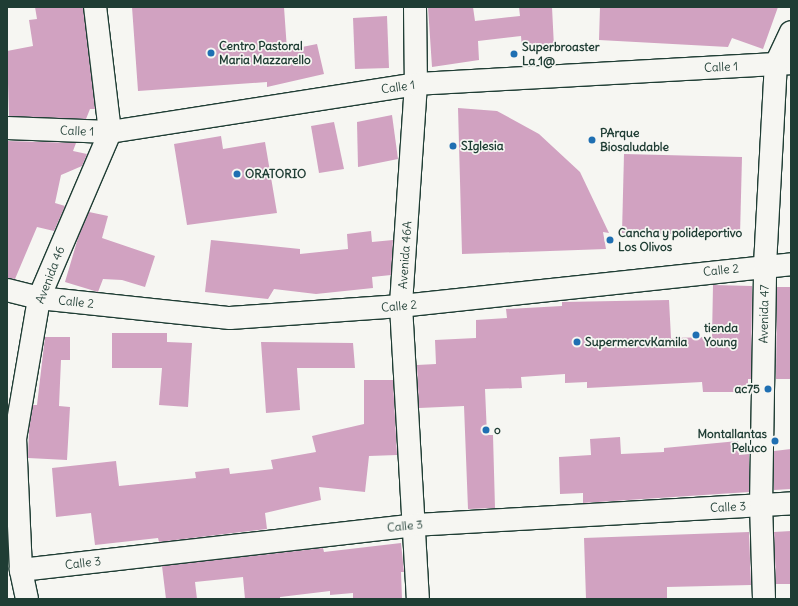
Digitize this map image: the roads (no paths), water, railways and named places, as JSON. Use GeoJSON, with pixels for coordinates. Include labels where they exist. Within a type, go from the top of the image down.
{"type":"FeatureCollection","features":[{"type":"Feature","properties":{"kind":"street","name":"Avenida 46"},"geometry":{"type":"LineString","coordinates":[[27,599],[21,570],[15,439],[39,298],[110,132],[95,7]]}},
{"type":"Feature","properties":{"kind":"street","name":"Avenida 46A"},"geometry":{"type":"LineString","coordinates":[[415,7],[416,84],[401,306],[415,525],[418,599]]}},
{"type":"Feature","properties":{"kind":"street","name":"Avenida 47"},"geometry":{"type":"LineString","coordinates":[[764,599],[760,505],[765,265],[784,63],[791,32]]}},
{"type":"Feature","properties":{"kind":"street","name":"Calle 1"},"geometry":{"type":"LineString","coordinates":[[7,128],[110,132],[416,84],[784,63]]}},
{"type":"Feature","properties":{"kind":"street","name":"Calle 2"},"geometry":{"type":"LineString","coordinates":[[7,290],[39,298],[230,318],[401,306],[765,265],[791,264]]}},
{"type":"Feature","properties":{"kind":"street","name":"Calle 3"},"geometry":{"type":"LineString","coordinates":[[21,570],[415,525],[791,503]]}},
{"type":"Feature","properties":{"kind":"place","name":"Centro Pastoral Maria Mazzarello"},"geometry":{"type":"Point","coordinates":[211,53]}},
{"type":"Feature","properties":{"kind":"place","name":"Superbroaster La 1@"},"geometry":{"type":"Point","coordinates":[514,54]}},
{"type":"Feature","properties":{"kind":"place","name":"PArque Biosaludable"},"geometry":{"type":"Point","coordinates":[592,140]}},
{"type":"Feature","properties":{"kind":"place","name":"SIglesia"},"geometry":{"type":"Point","coordinates":[453,146]}},
{"type":"Feature","properties":{"kind":"place","name":"ORATORIO"},"geometry":{"type":"Point","coordinates":[237,174]}},
{"type":"Feature","properties":{"kind":"place","name":"Cancha y polideportivo Los Olivos"},"geometry":{"type":"Point","coordinates":[610,240]}},
{"type":"Feature","properties":{"kind":"place","name":"tienda Young"},"geometry":{"type":"Point","coordinates":[696,335]}},
{"type":"Feature","properties":{"kind":"place","name":"SupermercvKamila"},"geometry":{"type":"Point","coordinates":[577,342]}},
{"type":"Feature","properties":{"kind":"place","name":"ac75"},"geometry":{"type":"Point","coordinates":[768,389]}},
{"type":"Feature","properties":{"kind":"place","name":"o"},"geometry":{"type":"Point","coordinates":[486,430]}},
{"type":"Feature","properties":{"kind":"place","name":"Montallantas Peluco"},"geometry":{"type":"Point","coordinates":[775,441]}}]}
